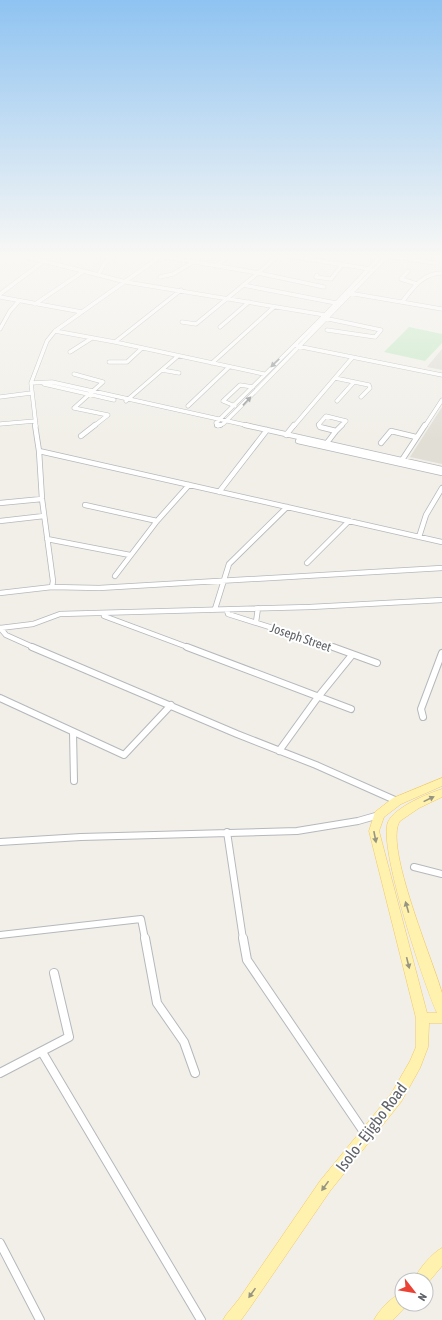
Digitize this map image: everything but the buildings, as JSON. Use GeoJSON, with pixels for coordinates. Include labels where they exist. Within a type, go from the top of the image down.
{"type":"FeatureCollection","features":[{"type":"Feature","properties":{"kind":"main road"},"geometry":{"type":"LineString","coordinates":[[379,815],[397,801],[442,782]]}},
{"type":"Feature","properties":{"kind":"main road"},"geometry":{"type":"LineString","coordinates":[[442,793],[407,810],[399,816],[393,823],[391,842],[402,890],[423,960],[442,1010]]}},
{"type":"Feature","properties":{"kind":"main road","name":"Isolo - Ejigbo Road"},"geometry":{"type":"LineString","coordinates":[[231,1320],[248,1298],[325,1186],[396,1098],[416,1064],[422,1047],[422,1018],[374,838],[374,831],[379,815]]}},
{"type":"Feature","properties":{"kind":"main road"},"geometry":{"type":"LineString","coordinates":[[422,1018],[442,1018]]}},
{"type":"Feature","properties":{"kind":"main road"},"geometry":{"type":"LineString","coordinates":[[428,1272],[442,1255]]}},
{"type":"Feature","properties":{"kind":"main road"},"geometry":{"type":"LineString","coordinates":[[382,1320],[394,1308]]}},
{"type":"Feature","properties":{"kind":"street"},"geometry":{"type":"LineString","coordinates":[[0,329],[6,318]]}},
{"type":"Feature","properties":{"kind":"street"},"geometry":{"type":"LineString","coordinates":[[52,587],[31,383],[47,341],[55,331],[74,318]]}},
{"type":"Feature","properties":{"kind":"street"},"geometry":{"type":"LineString","coordinates":[[115,342],[146,318]]}},
{"type":"Feature","properties":{"kind":"street"},"geometry":{"type":"LineString","coordinates":[[182,322],[196,324],[204,318]]}},
{"type":"Feature","properties":{"kind":"street"},"geometry":{"type":"LineString","coordinates":[[220,326],[230,318]]}},
{"type":"Feature","properties":{"kind":"street"},"geometry":{"type":"LineString","coordinates":[[212,363],[263,318]]}},
{"type":"Feature","properties":{"kind":"street"},"geometry":{"type":"LineString","coordinates":[[217,421],[235,406],[264,374],[323,318]]}},
{"type":"Feature","properties":{"kind":"street"},"geometry":{"type":"LineString","coordinates":[[224,423],[301,345],[324,318]]}},
{"type":"Feature","properties":{"kind":"street"},"geometry":{"type":"LineString","coordinates":[[326,330],[375,337],[381,330],[327,318]]}},
{"type":"Feature","properties":{"kind":"street"},"geometry":{"type":"LineString","coordinates":[[55,331],[115,342],[264,374]]}},
{"type":"Feature","properties":{"kind":"street"},"geometry":{"type":"LineString","coordinates":[[70,352],[92,338]]}},
{"type":"Feature","properties":{"kind":"street"},"geometry":{"type":"LineString","coordinates":[[294,344],[442,372]]}},
{"type":"Feature","properties":{"kind":"street"},"geometry":{"type":"LineString","coordinates":[[301,345],[352,358],[442,376]]}},
{"type":"Feature","properties":{"kind":"street"},"geometry":{"type":"LineString","coordinates":[[109,362],[127,362],[142,348]]}},
{"type":"Feature","properties":{"kind":"street"},"geometry":{"type":"LineString","coordinates":[[126,401],[178,356]]}},
{"type":"Feature","properties":{"kind":"street"},"geometry":{"type":"LineString","coordinates":[[286,435],[352,358]]}},
{"type":"Feature","properties":{"kind":"street"},"geometry":{"type":"LineString","coordinates":[[188,406],[229,367]]}},
{"type":"Feature","properties":{"kind":"street"},"geometry":{"type":"LineString","coordinates":[[162,370],[179,373]]}},
{"type":"Feature","properties":{"kind":"street"},"geometry":{"type":"LineString","coordinates":[[74,374],[103,382],[74,408],[108,415],[81,436]]}},
{"type":"Feature","properties":{"kind":"street"},"geometry":{"type":"LineString","coordinates":[[335,378],[370,386],[361,397]]}},
{"type":"Feature","properties":{"kind":"street"},"geometry":{"type":"LineString","coordinates":[[337,401],[354,382]]}},
{"type":"Feature","properties":{"kind":"street"},"geometry":{"type":"LineString","coordinates":[[31,383],[42,383],[49,386],[90,393],[217,421],[266,432],[324,448],[442,469]]}},
{"type":"Feature","properties":{"kind":"street"},"geometry":{"type":"LineString","coordinates":[[235,406],[223,401],[240,385],[253,387]]}},
{"type":"Feature","properties":{"kind":"street"},"geometry":{"type":"LineString","coordinates":[[0,396],[31,393]]}},
{"type":"Feature","properties":{"kind":"street"},"geometry":{"type":"LineString","coordinates":[[400,462],[442,400]]}},
{"type":"Feature","properties":{"kind":"street"},"geometry":{"type":"LineString","coordinates":[[326,444],[346,420],[328,416],[318,426],[336,431]]}},
{"type":"Feature","properties":{"kind":"street"},"geometry":{"type":"LineString","coordinates":[[0,424],[35,421]]}},
{"type":"Feature","properties":{"kind":"street"},"geometry":{"type":"LineString","coordinates":[[381,443],[391,431],[416,437]]}},
{"type":"Feature","properties":{"kind":"street"},"geometry":{"type":"LineString","coordinates":[[266,432],[326,444],[442,473]]}},
{"type":"Feature","properties":{"kind":"street"},"geometry":{"type":"LineString","coordinates":[[219,492],[266,432]]}},
{"type":"Feature","properties":{"kind":"street"},"geometry":{"type":"LineString","coordinates":[[39,451],[442,542]]}},
{"type":"Feature","properties":{"kind":"street"},"geometry":{"type":"LineString","coordinates":[[115,576],[130,555],[189,485]]}},
{"type":"Feature","properties":{"kind":"street"},"geometry":{"type":"LineString","coordinates":[[419,537],[426,515],[442,488]]}},
{"type":"Feature","properties":{"kind":"street"},"geometry":{"type":"LineString","coordinates":[[0,503],[42,499]]}},
{"type":"Feature","properties":{"kind":"street"},"geometry":{"type":"LineString","coordinates":[[85,505],[158,521]]}},
{"type":"Feature","properties":{"kind":"street"},"geometry":{"type":"LineString","coordinates":[[214,609],[229,564],[287,507]]}},
{"type":"Feature","properties":{"kind":"street"},"geometry":{"type":"LineString","coordinates":[[0,521],[44,516]]}},
{"type":"Feature","properties":{"kind":"street"},"geometry":{"type":"LineString","coordinates":[[307,563],[349,521]]}},
{"type":"Feature","properties":{"kind":"street"},"geometry":{"type":"LineString","coordinates":[[47,539],[130,555]]}},
{"type":"Feature","properties":{"kind":"street"},"geometry":{"type":"LineString","coordinates":[[0,593],[52,587],[99,588],[442,568]]}},
{"type":"Feature","properties":{"kind":"street"},"geometry":{"type":"LineString","coordinates":[[0,628],[33,624],[55,615],[214,609],[310,608],[442,600]]}},
{"type":"Feature","properties":{"kind":"street"},"geometry":{"type":"LineString","coordinates":[[256,622],[258,608]]}},
{"type":"Feature","properties":{"kind":"street","name":"Joseph Street"},"geometry":{"type":"LineString","coordinates":[[227,610],[228,614],[321,643],[377,663]]}},
{"type":"Feature","properties":{"kind":"street"},"geometry":{"type":"LineString","coordinates":[[101,614],[351,709]]}},
{"type":"Feature","properties":{"kind":"street"},"geometry":{"type":"LineString","coordinates":[[0,628],[6,635],[27,646],[171,705],[397,801]]}},
{"type":"Feature","properties":{"kind":"street"},"geometry":{"type":"LineString","coordinates":[[423,717],[421,709],[440,664],[442,653]]}},
{"type":"Feature","properties":{"kind":"street"},"geometry":{"type":"LineString","coordinates":[[279,751],[318,697],[352,655]]}},
{"type":"Feature","properties":{"kind":"street"},"geometry":{"type":"LineString","coordinates":[[0,698],[124,755],[171,705]]}},
{"type":"Feature","properties":{"kind":"street"},"geometry":{"type":"LineString","coordinates":[[73,732],[74,781]]}},
{"type":"Feature","properties":{"kind":"street"},"geometry":{"type":"LineString","coordinates":[[0,842],[82,837],[297,831],[358,821],[379,815]]}},
{"type":"Feature","properties":{"kind":"street"},"geometry":{"type":"LineString","coordinates":[[226,832],[234,874],[240,926],[247,960],[366,1135]]}},
{"type":"Feature","properties":{"kind":"street"},"geometry":{"type":"LineString","coordinates":[[414,867],[442,874]]}},
{"type":"Feature","properties":{"kind":"street"},"geometry":{"type":"LineString","coordinates":[[0,935],[141,919],[156,1004],[184,1042],[196,1073]]}},
{"type":"Feature","properties":{"kind":"street"},"geometry":{"type":"LineString","coordinates":[[0,1072],[69,1038],[54,973]]}},
{"type":"Feature","properties":{"kind":"street"},"geometry":{"type":"LineString","coordinates":[[42,1052],[201,1320]]}},
{"type":"Feature","properties":{"kind":"street"},"geometry":{"type":"LineString","coordinates":[[0,1243],[40,1320]]}},
{"type":"Feature","properties":{"kind":"shaded area"},"geometry":{"type":"Polygon","coordinates":[[[442,349],[442,370],[427,367],[442,349]]]}},
{"type":"Feature","properties":{"kind":"shaded area"},"geometry":{"type":"Polygon","coordinates":[[[442,407],[442,464],[410,457],[442,407]]]}},
{"type":"Feature","properties":{"kind":"green space"},"geometry":{"type":"Polygon","coordinates":[[[409,327],[442,334],[442,343],[425,361],[384,352],[409,327]]]}}]}
